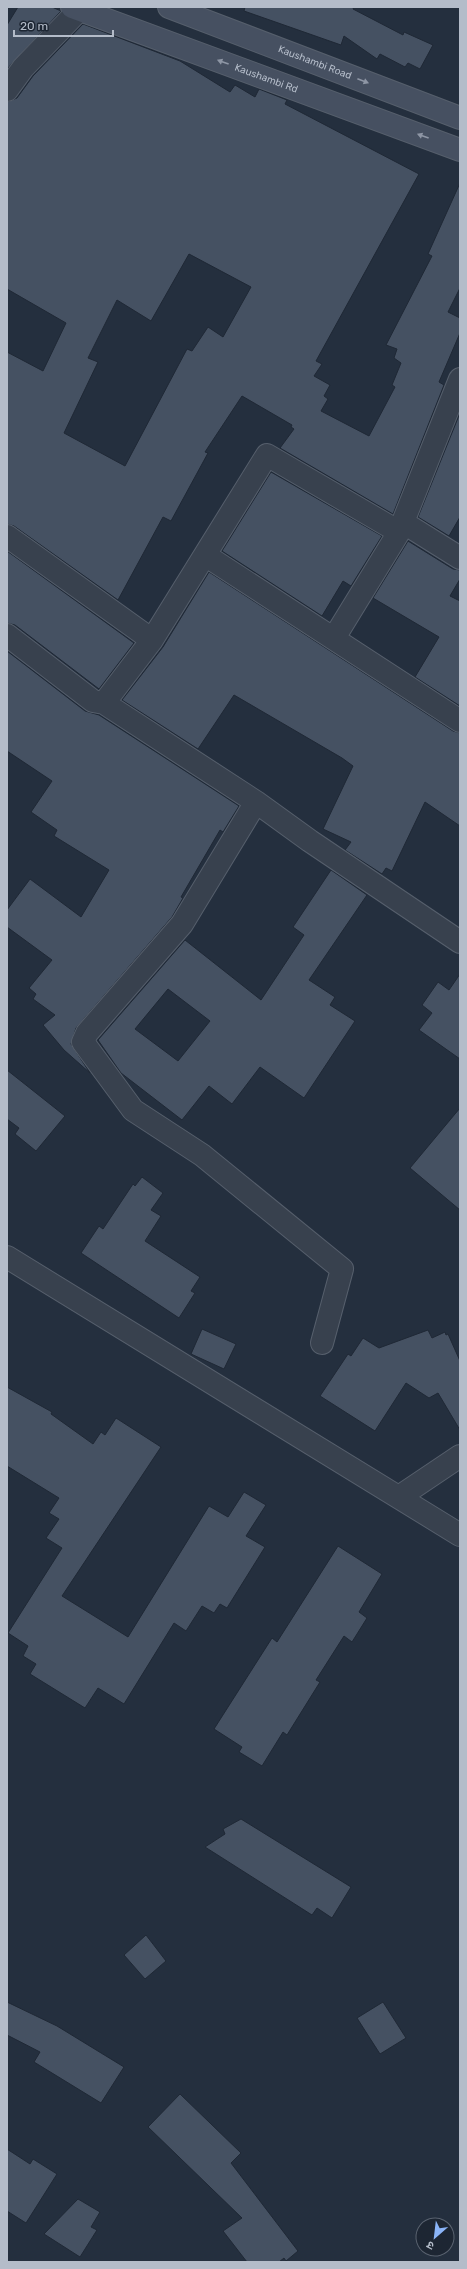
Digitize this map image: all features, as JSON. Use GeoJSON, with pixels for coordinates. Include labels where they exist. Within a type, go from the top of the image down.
{"type":"FeatureCollection","features":[{"type":"Feature","properties":{"kind":"main road","name":"Kaushambi Road"},"geometry":{"type":"LineString","coordinates":[[169,7],[460,118]]}},
{"type":"Feature","properties":{"kind":"main road","name":"Kaushambi Rd"},"geometry":{"type":"LineString","coordinates":[[76,8],[460,150]]}},
{"type":"Feature","properties":{"kind":"street"},"geometry":{"type":"LineString","coordinates":[[7,90],[23,68],[76,8]]}},
{"type":"Feature","properties":{"kind":"street"},"geometry":{"type":"LineString","coordinates":[[398,532],[460,379]]}},
{"type":"Feature","properties":{"kind":"street"},"geometry":{"type":"LineString","coordinates":[[104,703],[152,640],[267,455],[398,532]]}},
{"type":"Feature","properties":{"kind":"street"},"geometry":{"type":"LineString","coordinates":[[334,638],[404,523],[460,558]]}},
{"type":"Feature","properties":{"kind":"street"},"geometry":{"type":"LineString","coordinates":[[7,536],[152,640]]}},
{"type":"Feature","properties":{"kind":"street"},"geometry":{"type":"LineString","coordinates":[[205,556],[334,638],[460,721]]}},
{"type":"Feature","properties":{"kind":"street"},"geometry":{"type":"LineString","coordinates":[[7,635],[94,701],[104,703],[256,802],[310,841],[460,942]]}},
{"type":"Feature","properties":{"kind":"street"},"geometry":{"type":"LineString","coordinates":[[256,802],[182,924],[87,1033],[83,1042],[133,1110],[202,1155],[342,1269],[322,1343]]}},
{"type":"Feature","properties":{"kind":"street"},"geometry":{"type":"LineString","coordinates":[[7,1257],[460,1535]]}},
{"type":"Feature","properties":{"kind":"street"},"geometry":{"type":"LineString","coordinates":[[399,1497],[460,1456]]}},
{"type":"Feature","properties":{"kind":"building"},"geometry":{"type":"Polygon","coordinates":[[[18,7],[52,7],[61,11],[7,69],[7,25],[18,7]]]}},
{"type":"Feature","properties":{"kind":"building"},"geometry":{"type":"Polygon","coordinates":[[[245,7],[354,7],[353,9],[403,35],[404,32],[433,45],[420,69],[408,63],[405,67],[380,54],[377,59],[344,36],[341,45],[244,11],[245,7]]]}},
{"type":"Feature","properties":{"kind":"building"},"geometry":{"type":"Polygon","coordinates":[[[83,24],[180,61],[230,92],[235,85],[255,97],[259,89],[287,100],[285,104],[419,174],[316,361],[322,364],[314,376],[330,385],[324,396],[328,399],[321,411],[369,436],[395,387],[392,385],[401,363],[394,358],[397,349],[386,345],[432,256],[428,254],[460,183],[460,288],[448,312],[460,318],[460,333],[439,382],[444,385],[393,514],[280,448],[294,429],[291,427],[292,425],[242,396],[205,452],[208,453],[171,521],[163,517],[118,600],[14,526],[7,524],[7,352],[43,371],[66,323],[7,289],[7,102],[17,98],[33,76],[83,24]],[[189,254],[151,321],[117,300],[88,358],[98,362],[64,433],[125,466],[187,349],[192,351],[208,327],[223,337],[251,287],[189,254]]]}},
{"type":"Feature","properties":{"kind":"building"},"geometry":{"type":"Polygon","coordinates":[[[460,413],[460,517],[449,536],[418,517],[460,413]]]}},
{"type":"Feature","properties":{"kind":"building"},"geometry":{"type":"Polygon","coordinates":[[[271,472],[382,536],[351,586],[343,581],[322,616],[222,551],[271,472]]]}},
{"type":"Feature","properties":{"kind":"building"},"geometry":{"type":"Polygon","coordinates":[[[408,541],[453,569],[460,570],[460,579],[450,596],[460,601],[460,706],[415,677],[439,637],[373,598],[408,541]]]}},
{"type":"Feature","properties":{"kind":"building"},"geometry":{"type":"Polygon","coordinates":[[[7,551],[134,643],[99,689],[15,625],[7,623],[7,551]]]}},
{"type":"Feature","properties":{"kind":"building"},"geometry":{"type":"Polygon","coordinates":[[[209,572],[453,731],[460,733],[460,826],[425,802],[392,871],[386,868],[382,874],[345,850],[351,842],[323,829],[353,766],[342,758],[234,695],[198,749],[122,700],[163,647],[209,572]]]}},
{"type":"Feature","properties":{"kind":"building"},"geometry":{"type":"Polygon","coordinates":[[[7,651],[85,711],[99,715],[239,806],[223,832],[220,830],[181,897],[183,898],[172,917],[76,1028],[71,1044],[90,1073],[64,1050],[43,1025],[55,1015],[33,999],[36,994],[29,988],[52,960],[7,927],[7,910],[30,879],[81,917],[109,870],[54,836],[57,830],[31,812],[52,781],[7,751],[7,651]]]}},
{"type":"Feature","properties":{"kind":"building"},"geometry":{"type":"Polygon","coordinates":[[[331,870],[367,895],[309,980],[335,997],[330,1005],[355,1021],[304,1098],[260,1067],[232,1104],[209,1086],[182,1120],[121,1073],[98,1040],[185,940],[261,1000],[304,935],[293,927],[331,870]],[[168,989],[135,1029],[178,1061],[210,1021],[168,989]]]}},
{"type":"Feature","properties":{"kind":"building"},"geometry":{"type":"Polygon","coordinates":[[[460,974],[460,1059],[419,1030],[432,1013],[422,1005],[438,982],[449,990],[460,974]]]}},
{"type":"Feature","properties":{"kind":"building"},"geometry":{"type":"Polygon","coordinates":[[[7,1070],[65,1116],[36,1151],[15,1134],[19,1128],[7,1119],[7,1070]]]}},
{"type":"Feature","properties":{"kind":"building"},"geometry":{"type":"Polygon","coordinates":[[[460,1108],[460,1210],[410,1168],[460,1108]]]}},
{"type":"Feature","properties":{"kind":"building"},"geometry":{"type":"Polygon","coordinates":[[[142,1177],[163,1193],[151,1210],[161,1216],[145,1241],[200,1277],[191,1291],[195,1293],[179,1318],[81,1253],[99,1226],[103,1229],[133,1184],[135,1186],[142,1177]]]}},
{"type":"Feature","properties":{"kind":"building"},"geometry":{"type":"Polygon","coordinates":[[[202,1329],[236,1344],[224,1369],[191,1354],[202,1329]]]}},
{"type":"Feature","properties":{"kind":"building"},"geometry":{"type":"Polygon","coordinates":[[[428,1330],[432,1338],[445,1332],[446,1335],[448,1334],[460,1361],[460,1430],[438,1393],[429,1398],[406,1383],[375,1431],[320,1396],[348,1354],[351,1356],[363,1338],[379,1348],[428,1330]]]}},
{"type":"Feature","properties":{"kind":"building"},"geometry":{"type":"Polygon","coordinates":[[[7,1387],[52,1412],[51,1414],[93,1444],[101,1432],[105,1435],[116,1418],[161,1447],[62,1596],[128,1637],[209,1506],[228,1517],[244,1492],[266,1505],[246,1536],[265,1547],[227,1608],[220,1604],[214,1613],[202,1606],[186,1631],[174,1623],[124,1704],[98,1688],[85,1708],[30,1674],[36,1664],[23,1656],[28,1646],[8,1633],[62,1548],[46,1538],[59,1519],[49,1513],[59,1498],[7,1466],[7,1387]]]}},
{"type":"Feature","properties":{"kind":"building"},"geometry":{"type":"Polygon","coordinates":[[[338,1546],[382,1574],[359,1612],[367,1618],[352,1642],[344,1636],[316,1680],[320,1682],[287,1735],[283,1732],[262,1766],[239,1752],[242,1747],[214,1729],[272,1638],[277,1642],[338,1546]]]}},
{"type":"Feature","properties":{"kind":"building"},"geometry":{"type":"Polygon","coordinates":[[[241,1819],[351,1887],[332,1918],[317,1908],[312,1915],[205,1847],[225,1834],[223,1829],[241,1819]]]}},
{"type":"Feature","properties":{"kind":"building"},"geometry":{"type":"Polygon","coordinates":[[[146,1935],[166,1961],[145,1979],[124,1955],[146,1935]]]}},
{"type":"Feature","properties":{"kind":"building"},"geometry":{"type":"Polygon","coordinates":[[[7,2002],[57,2026],[124,2067],[101,2103],[34,2062],[40,2052],[7,2035],[7,2002]]]}},
{"type":"Feature","properties":{"kind":"building"},"geometry":{"type":"Polygon","coordinates":[[[383,2002],[406,2038],[380,2054],[357,2018],[383,2002]]]}},
{"type":"Feature","properties":{"kind":"building"},"geometry":{"type":"Polygon","coordinates":[[[180,2094],[241,2153],[231,2163],[298,2251],[286,2261],[284,2258],[279,2262],[247,2262],[223,2231],[242,2218],[148,2127],[180,2094]]]}},
{"type":"Feature","properties":{"kind":"building"},"geometry":{"type":"Polygon","coordinates":[[[7,2149],[30,2164],[33,2159],[57,2174],[26,2223],[7,2211],[7,2149]]]}},
{"type":"Feature","properties":{"kind":"building"},"geometry":{"type":"Polygon","coordinates":[[[78,2199],[100,2212],[91,2227],[97,2230],[80,2257],[44,2234],[78,2199]]]}}]}
